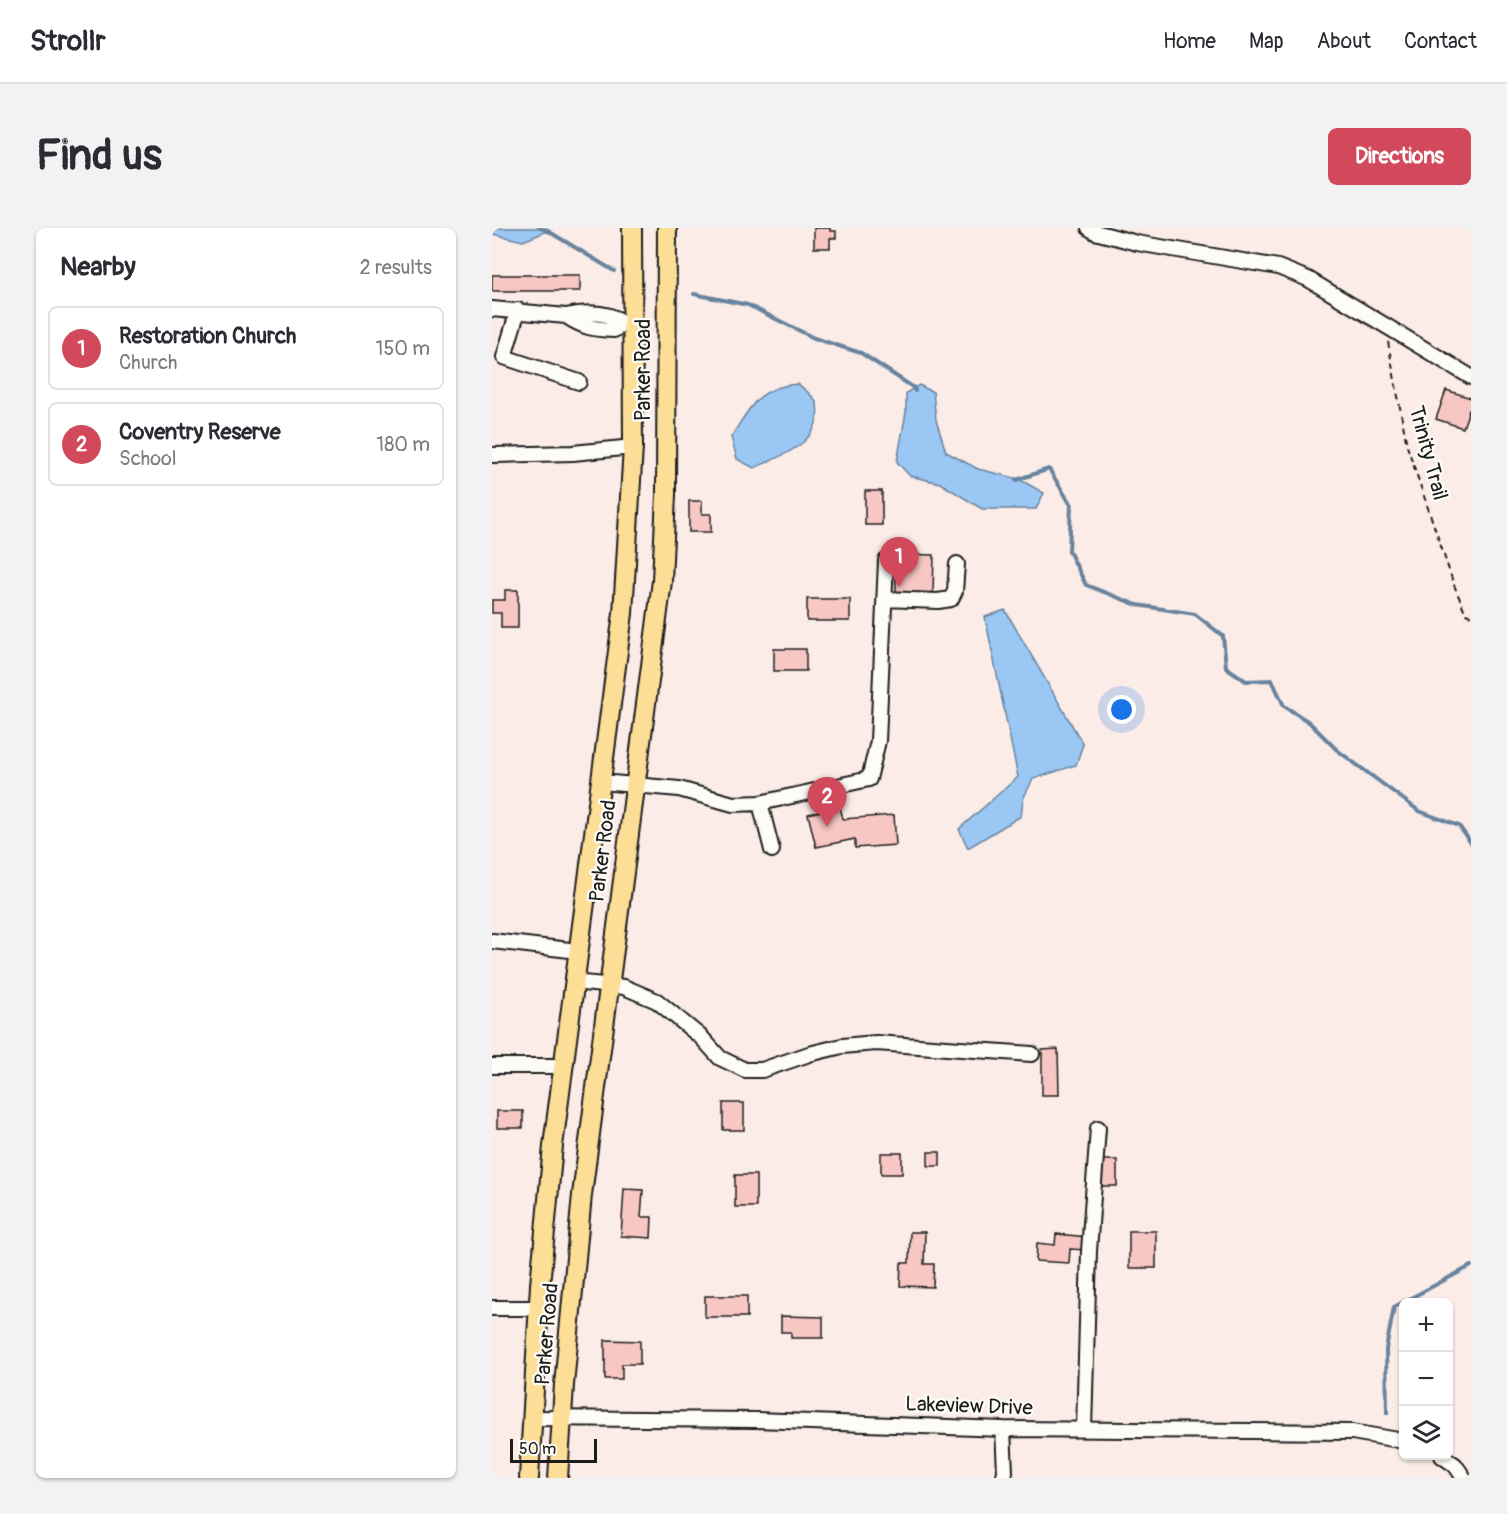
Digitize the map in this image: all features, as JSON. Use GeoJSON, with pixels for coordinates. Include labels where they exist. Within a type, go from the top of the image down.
{"type":"FeatureCollection","features":[{"type":"Feature","properties":{"kind":"main road","name":"Parker Road"},"geometry":{"type":"LineString","coordinates":[[528,1478],[539,1308],[563,1066],[623,613],[633,447],[628,323],[632,228]]}},
{"type":"Feature","properties":{"kind":"main road","name":"Parker Road"},"geometry":{"type":"LineString","coordinates":[[558,1478],[582,1195],[663,569],[666,495],[667,228]]}},
{"type":"Feature","properties":{"kind":"street"},"geometry":{"type":"LineString","coordinates":[[1089,228],[1095,232],[1137,243],[1278,267],[1308,279],[1471,377]]}},
{"type":"Feature","properties":{"kind":"street"},"geometry":{"type":"LineString","coordinates":[[492,309],[566,316],[583,312],[615,316],[628,323]]}},
{"type":"Feature","properties":{"kind":"street"},"geometry":{"type":"LineString","coordinates":[[518,310],[504,357],[579,382]]}},
{"type":"Feature","properties":{"kind":"street"},"geometry":{"type":"LineString","coordinates":[[492,455],[573,453],[633,447]]}},
{"type":"Feature","properties":{"kind":"street"},"geometry":{"type":"LineString","coordinates":[[601,782],[679,789],[733,804],[760,803],[869,779],[878,741],[886,561]]}},
{"type":"Feature","properties":{"kind":"street"},"geometry":{"type":"LineString","coordinates":[[884,599],[938,601],[951,599],[956,591],[957,564]]}},
{"type":"Feature","properties":{"kind":"street"},"geometry":{"type":"LineString","coordinates":[[760,803],[772,850]]}},
{"type":"Feature","properties":{"kind":"street"},"geometry":{"type":"LineString","coordinates":[[492,941],[578,951]]}},
{"type":"Feature","properties":{"kind":"street"},"geometry":{"type":"LineString","coordinates":[[573,982],[624,987],[657,1001],[702,1038],[720,1058],[745,1070],[762,1070],[842,1046],[876,1043],[1032,1054]]}},
{"type":"Feature","properties":{"kind":"street"},"geometry":{"type":"LineString","coordinates":[[492,1065],[563,1066]]}},
{"type":"Feature","properties":{"kind":"street"},"geometry":{"type":"LineString","coordinates":[[1084,1429],[1089,1251],[1098,1128]]}},
{"type":"Feature","properties":{"kind":"street"},"geometry":{"type":"LineString","coordinates":[[492,1308],[539,1308]]}},
{"type":"Feature","properties":{"kind":"street","name":"Lakeview Drive"},"geometry":{"type":"LineString","coordinates":[[532,1418],[763,1420],[1003,1429],[1352,1432],[1399,1440]]}},
{"type":"Feature","properties":{"kind":"street"},"geometry":{"type":"LineString","coordinates":[[1003,1429],[1005,1472],[1003,1478]]}},
{"type":"Feature","properties":{"kind":"street"},"geometry":{"type":"LineString","coordinates":[[1448,1460],[1466,1474]]}},
{"type":"Feature","properties":{"kind":"path","name":"Trinity Trail"},"geometry":{"type":"LineString","coordinates":[[1385,325],[1407,446],[1454,585],[1467,614],[1471,615]]}},
{"type":"Feature","properties":{"kind":"water"},"geometry":{"type":"Polygon","coordinates":[[[492,228],[547,228],[548,231],[523,241],[492,234],[492,228]]]}},
{"type":"Feature","properties":{"kind":"water"},"geometry":{"type":"Polygon","coordinates":[[[798,384],[807,391],[817,406],[814,428],[809,436],[793,450],[754,468],[737,459],[731,437],[750,408],[764,394],[773,389],[798,384]]]}},
{"type":"Feature","properties":{"kind":"water"},"geometry":{"type":"Polygon","coordinates":[[[919,385],[933,392],[936,420],[946,452],[978,469],[1019,479],[1044,493],[1036,509],[982,509],[940,483],[910,476],[897,462],[906,412],[906,393],[919,385]]]}},
{"type":"Feature","properties":{"kind":"water"},"geometry":{"type":"Polygon","coordinates":[[[1005,610],[1083,744],[1076,765],[1033,779],[1023,799],[1021,816],[968,848],[959,829],[1018,777],[985,617],[1005,610]]]}},
{"type":"Feature","properties":{"kind":"building"},"geometry":{"type":"Polygon","coordinates":[[[814,228],[830,228],[830,231],[836,231],[836,238],[830,238],[830,248],[814,248],[814,228]]]}},
{"type":"Feature","properties":{"kind":"building"},"geometry":{"type":"Polygon","coordinates":[[[492,275],[580,275],[580,291],[492,291],[492,275]]]}},
{"type":"Feature","properties":{"kind":"building"},"geometry":{"type":"Polygon","coordinates":[[[1446,390],[1471,398],[1471,411],[1469,410],[1463,428],[1436,419],[1446,390]]]}},
{"type":"Feature","properties":{"kind":"building"},"geometry":{"type":"Polygon","coordinates":[[[865,491],[882,491],[882,525],[865,525],[865,491]]]}},
{"type":"Feature","properties":{"kind":"building"},"geometry":{"type":"Polygon","coordinates":[[[689,501],[702,501],[702,514],[711,514],[711,532],[689,532],[689,501]]]}},
{"type":"Feature","properties":{"kind":"building"},"geometry":{"type":"Polygon","coordinates":[[[896,554],[934,555],[933,593],[896,593],[896,554]]]}},
{"type":"Feature","properties":{"kind":"building"},"geometry":{"type":"Polygon","coordinates":[[[505,590],[518,590],[518,628],[501,628],[501,613],[492,613],[492,600],[505,600],[505,590]]]}},
{"type":"Feature","properties":{"kind":"building"},"geometry":{"type":"Polygon","coordinates":[[[807,599],[850,599],[850,621],[807,621],[807,599]]]}},
{"type":"Feature","properties":{"kind":"building"},"geometry":{"type":"Polygon","coordinates":[[[774,649],[806,649],[806,671],[774,671],[774,649]]]}},
{"type":"Feature","properties":{"kind":"building"},"geometry":{"type":"Polygon","coordinates":[[[840,807],[843,819],[894,815],[896,845],[855,848],[855,839],[816,847],[808,814],[840,807]]]}},
{"type":"Feature","properties":{"kind":"building"},"geometry":{"type":"Polygon","coordinates":[[[1058,1049],[1059,1095],[1042,1095],[1042,1050],[1058,1049]]]}},
{"type":"Feature","properties":{"kind":"building"},"geometry":{"type":"Polygon","coordinates":[[[723,1103],[744,1103],[744,1130],[723,1130],[723,1103]]]}},
{"type":"Feature","properties":{"kind":"building"},"geometry":{"type":"Polygon","coordinates":[[[497,1111],[523,1111],[523,1128],[497,1128],[497,1111]]]}},
{"type":"Feature","properties":{"kind":"building"},"geometry":{"type":"Polygon","coordinates":[[[928,1152],[940,1152],[940,1166],[928,1166],[928,1152]]]}},
{"type":"Feature","properties":{"kind":"building"},"geometry":{"type":"Polygon","coordinates":[[[881,1153],[902,1153],[902,1174],[881,1174],[881,1153]]]}},
{"type":"Feature","properties":{"kind":"building"},"geometry":{"type":"Polygon","coordinates":[[[1101,1160],[1117,1160],[1117,1186],[1101,1186],[1101,1160]]]}},
{"type":"Feature","properties":{"kind":"building"},"geometry":{"type":"Polygon","coordinates":[[[735,1175],[756,1175],[756,1207],[735,1207],[735,1175]]]}},
{"type":"Feature","properties":{"kind":"building"},"geometry":{"type":"Polygon","coordinates":[[[624,1189],[643,1190],[641,1217],[652,1217],[651,1238],[621,1236],[624,1189]]]}},
{"type":"Feature","properties":{"kind":"building"},"geometry":{"type":"Polygon","coordinates":[[[1129,1231],[1156,1231],[1156,1268],[1129,1268],[1129,1231]]]}},
{"type":"Feature","properties":{"kind":"building"},"geometry":{"type":"Polygon","coordinates":[[[910,1232],[925,1232],[924,1264],[934,1264],[933,1287],[900,1286],[901,1263],[909,1263],[910,1232]]]}},
{"type":"Feature","properties":{"kind":"building"},"geometry":{"type":"Polygon","coordinates":[[[1056,1234],[1088,1237],[1087,1250],[1070,1249],[1069,1263],[1036,1261],[1037,1243],[1055,1245],[1056,1234]]]}},
{"type":"Feature","properties":{"kind":"building"},"geometry":{"type":"Polygon","coordinates":[[[705,1296],[747,1296],[747,1317],[705,1317],[705,1296]]]}},
{"type":"Feature","properties":{"kind":"building"},"geometry":{"type":"Polygon","coordinates":[[[781,1316],[823,1317],[823,1338],[791,1338],[791,1332],[781,1332],[781,1316]]]}},
{"type":"Feature","properties":{"kind":"building"},"geometry":{"type":"Polygon","coordinates":[[[605,1340],[640,1341],[640,1364],[622,1364],[622,1379],[605,1379],[605,1340]]]}},
{"type":"Feature","properties":{"kind":"waterway"},"geometry":{"type":"LineString","coordinates":[[540,228],[614,271]]}},
{"type":"Feature","properties":{"kind":"waterway"},"geometry":{"type":"LineString","coordinates":[[694,294],[748,305],[814,338],[861,353],[914,388],[915,391]]}},
{"type":"Feature","properties":{"kind":"waterway"},"geometry":{"type":"LineString","coordinates":[[1016,480],[1049,469],[1071,505],[1069,551],[1086,585],[1137,605],[1195,614],[1223,636],[1226,667],[1246,681],[1272,680],[1284,706],[1309,722],[1337,750],[1419,811],[1459,826],[1471,843]]}},
{"type":"Feature","properties":{"kind":"waterway"},"geometry":{"type":"LineString","coordinates":[[1387,1413],[1386,1349],[1394,1307],[1471,1266]]}},
{"type":"Feature","properties":{"kind":"place","name":"Restoration Church"},"geometry":{"type":"Point","coordinates":[899,587]}},
{"type":"Feature","properties":{"kind":"place","name":"Coventry Reserve"},"geometry":{"type":"Point","coordinates":[827,827]}}]}
